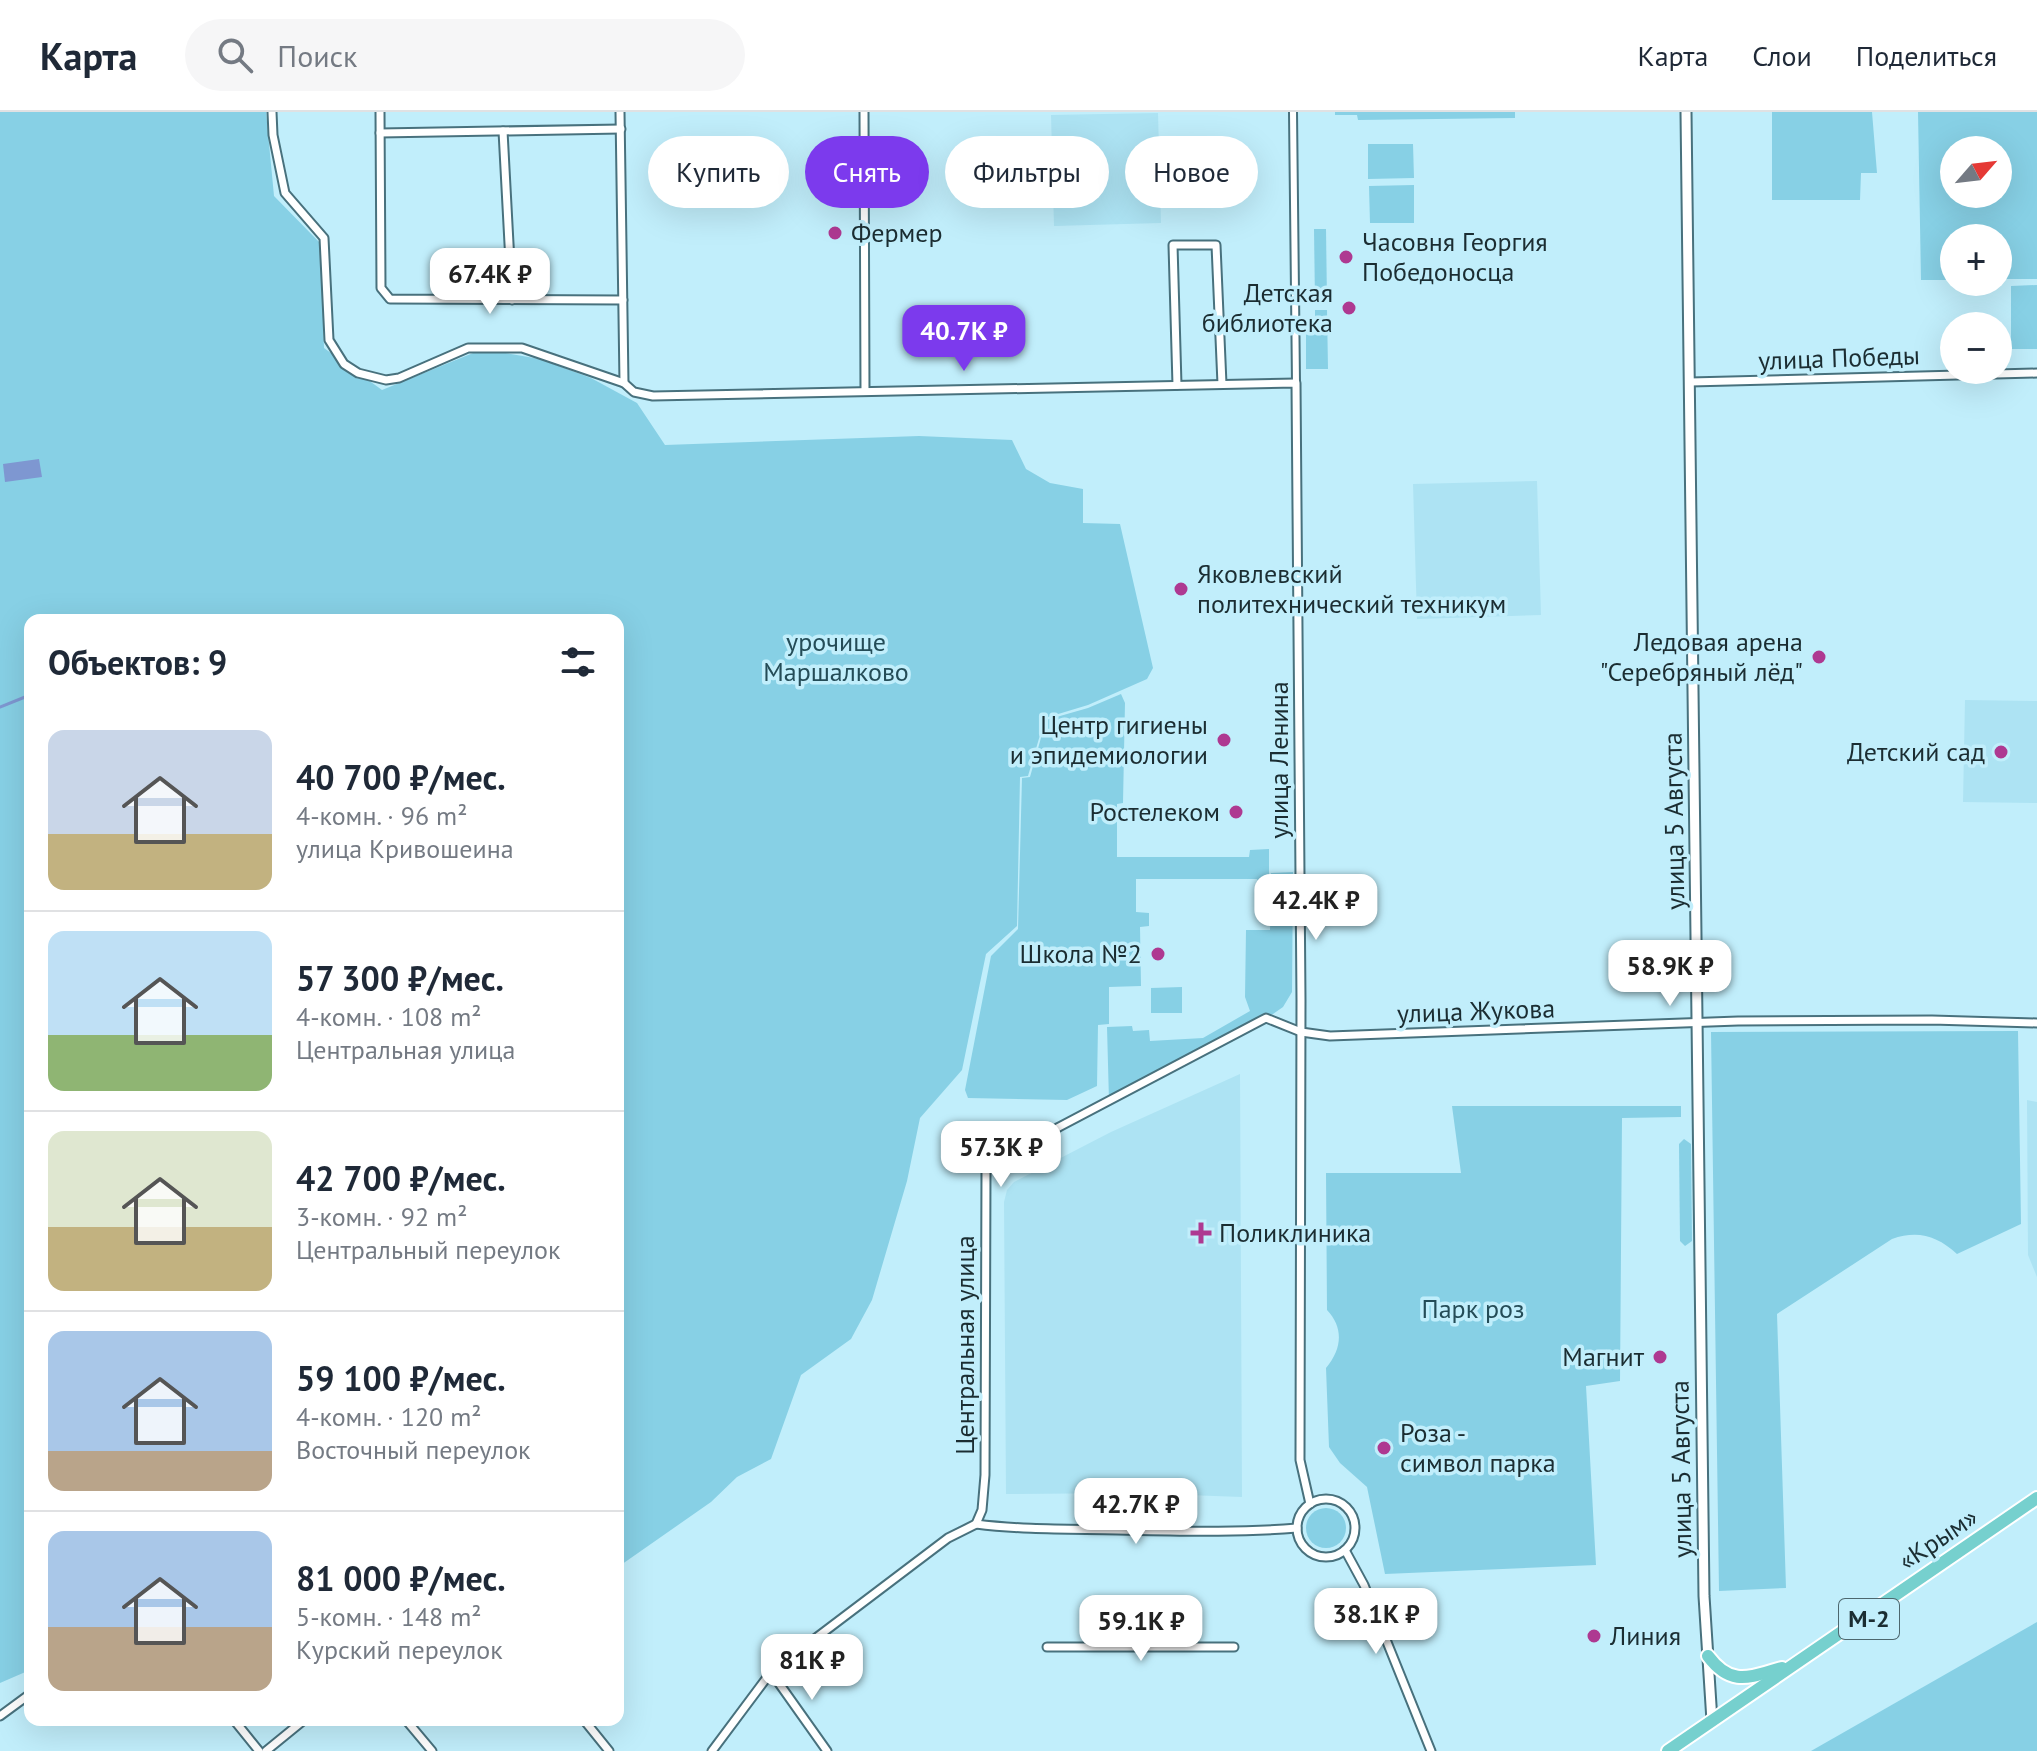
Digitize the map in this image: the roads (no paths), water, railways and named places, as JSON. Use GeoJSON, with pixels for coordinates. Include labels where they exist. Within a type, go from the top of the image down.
{"type":"FeatureCollection","features":[{"type":"Feature","properties":{"kind":"highway","name":"«Крым»"},"geometry":{"type":"LineString","coordinates":[[1712,1721],[2037,1501]]}},
{"type":"Feature","properties":{"kind":"highway","name":"«Крым»"},"geometry":{"type":"LineString","coordinates":[[1746,1699],[1774,1685],[2037,1501]]}},
{"type":"Feature","properties":{"kind":"highway"},"geometry":{"type":"LineString","coordinates":[[1708,1656],[1717,1668],[1734,1677],[1793,1665]]}},
{"type":"Feature","properties":{"kind":"highway","name":"М-2"},"geometry":{"type":"LineString","coordinates":[[1668,1751],[1712,1721]]}},
{"type":"Feature","properties":{"kind":"street"},"geometry":{"type":"LineString","coordinates":[[272,112],[273,135],[285,193],[324,238],[329,340],[344,364],[358,373],[386,380],[399,378],[468,348],[522,348],[624,383],[634,392],[653,396],[1296,383]]}},
{"type":"Feature","properties":{"kind":"street"},"geometry":{"type":"LineString","coordinates":[[380,112],[381,288],[390,299],[623,300]]}},
{"type":"Feature","properties":{"kind":"street"},"geometry":{"type":"LineString","coordinates":[[620,112],[624,383]]}},
{"type":"Feature","properties":{"kind":"street"},"geometry":{"type":"LineString","coordinates":[[864,112],[865,391]]}},
{"type":"Feature","properties":{"kind":"street","name":"улица Ленина"},"geometry":{"type":"LineString","coordinates":[[1293,112],[1301,1032],[1300,1460],[1310,1504]]}},
{"type":"Feature","properties":{"kind":"street","name":"улица 5 Августа"},"geometry":{"type":"LineString","coordinates":[[1686,112],[1704,1596],[1712,1721]]}},
{"type":"Feature","properties":{"kind":"street"},"geometry":{"type":"LineString","coordinates":[[380,133],[621,129]]}},
{"type":"Feature","properties":{"kind":"street"},"geometry":{"type":"LineString","coordinates":[[503,131],[512,300]]}},
{"type":"Feature","properties":{"kind":"street"},"geometry":{"type":"LineString","coordinates":[[1177,385],[1173,245],[1216,245],[1222,384]]}},
{"type":"Feature","properties":{"kind":"street","name":"улица Победы"},"geometry":{"type":"LineString","coordinates":[[1690,382],[2037,373]]}},
{"type":"Feature","properties":{"kind":"street","name":"Центральная улица"},"geometry":{"type":"LineString","coordinates":[[976,1524],[982,1510],[985,1475],[986,1169],[1266,1018],[1301,1032]]}},
{"type":"Feature","properties":{"kind":"street","name":"улица Жукова"},"geometry":{"type":"LineString","coordinates":[[1301,1032],[1330,1036],[1699,1023],[1932,1020],[2037,1023]]}},
{"type":"Feature","properties":{"kind":"street"},"geometry":{"type":"LineString","coordinates":[[1320,1499],[1331,1499],[1349,1510],[1355,1531],[1352,1541],[1336,1556],[1314,1555],[1299,1539],[1297,1528],[1303,1510],[1310,1504],[1320,1499]]}},
{"type":"Feature","properties":{"kind":"street"},"geometry":{"type":"LineString","coordinates":[[712,1751],[771,1672],[948,1538],[976,1524],[1008,1528],[1132,1531],[1297,1528]]}},
{"type":"Feature","properties":{"kind":"street"},"geometry":{"type":"LineString","coordinates":[[1345,1550],[1362,1579],[1431,1751]]}},
{"type":"Feature","properties":{"kind":"street"},"geometry":{"type":"LineString","coordinates":[[1047,1647],[1234,1647]]}},
{"type":"Feature","properties":{"kind":"street"},"geometry":{"type":"LineString","coordinates":[[771,1672],[827,1751]]}},
{"type":"Feature","properties":{"kind":"street"},"geometry":{"type":"LineString","coordinates":[[0,1716],[24,1698]]}},
{"type":"Feature","properties":{"kind":"street"},"geometry":{"type":"LineString","coordinates":[[239,1726],[259,1751]]}},
{"type":"Feature","properties":{"kind":"street"},"geometry":{"type":"LineString","coordinates":[[266,1751],[297,1726]]}},
{"type":"Feature","properties":{"kind":"street"},"geometry":{"type":"LineString","coordinates":[[411,1726],[432,1751]]}},
{"type":"Feature","properties":{"kind":"street"},"geometry":{"type":"LineString","coordinates":[[589,1726],[609,1751]]}},
{"type":"Feature","properties":{"kind":"waterway"},"geometry":{"type":"LineString","coordinates":[[0,707],[24,697]]}},
{"type":"Feature","properties":{"kind":"place","name":"Фермер"},"geometry":{"type":"Point","coordinates":[835,233]}},
{"type":"Feature","properties":{"kind":"place","name":"Часовня Георгия Победоносца"},"geometry":{"type":"Point","coordinates":[1346,257]}},
{"type":"Feature","properties":{"kind":"place","name":"Детская библиотека"},"geometry":{"type":"Point","coordinates":[1349,308]}},
{"type":"Feature","properties":{"kind":"place","name":"Яковлевский политехнический техникум"},"geometry":{"type":"Point","coordinates":[1181,589]}},
{"type":"Feature","properties":{"kind":"place","name":"Ледовая арена \"Серебряный лёд\""},"geometry":{"type":"Point","coordinates":[1819,657]}},
{"type":"Feature","properties":{"kind":"place","name":"Центр гигиены и эпидемиологии"},"geometry":{"type":"Point","coordinates":[1224,740]}},
{"type":"Feature","properties":{"kind":"place","name":"Детский сад"},"geometry":{"type":"Point","coordinates":[2001,752]}},
{"type":"Feature","properties":{"kind":"place","name":"Ростелеком"},"geometry":{"type":"Point","coordinates":[1236,812]}},
{"type":"Feature","properties":{"kind":"place","name":"Школа №2"},"geometry":{"type":"Point","coordinates":[1158,954]}},
{"type":"Feature","properties":{"kind":"place","name":"Поликлиника"},"geometry":{"type":"Point","coordinates":[1201,1233]}},
{"type":"Feature","properties":{"kind":"place","name":"Магнит"},"geometry":{"type":"Point","coordinates":[1660,1357]}},
{"type":"Feature","properties":{"kind":"place","name":"Роза - символ парка"},"geometry":{"type":"Point","coordinates":[1384,1448]}},
{"type":"Feature","properties":{"kind":"place","name":"Линия"},"geometry":{"type":"Point","coordinates":[1594,1636]}},
{"type":"Feature","properties":{"kind":"park label","name":"урочище Маршалково"},"geometry":{"type":"Point","coordinates":[836,657]}},
{"type":"Feature","properties":{"kind":"park label","name":"Парк роз"},"geometry":{"type":"Point","coordinates":[1473,1309]}}]}
